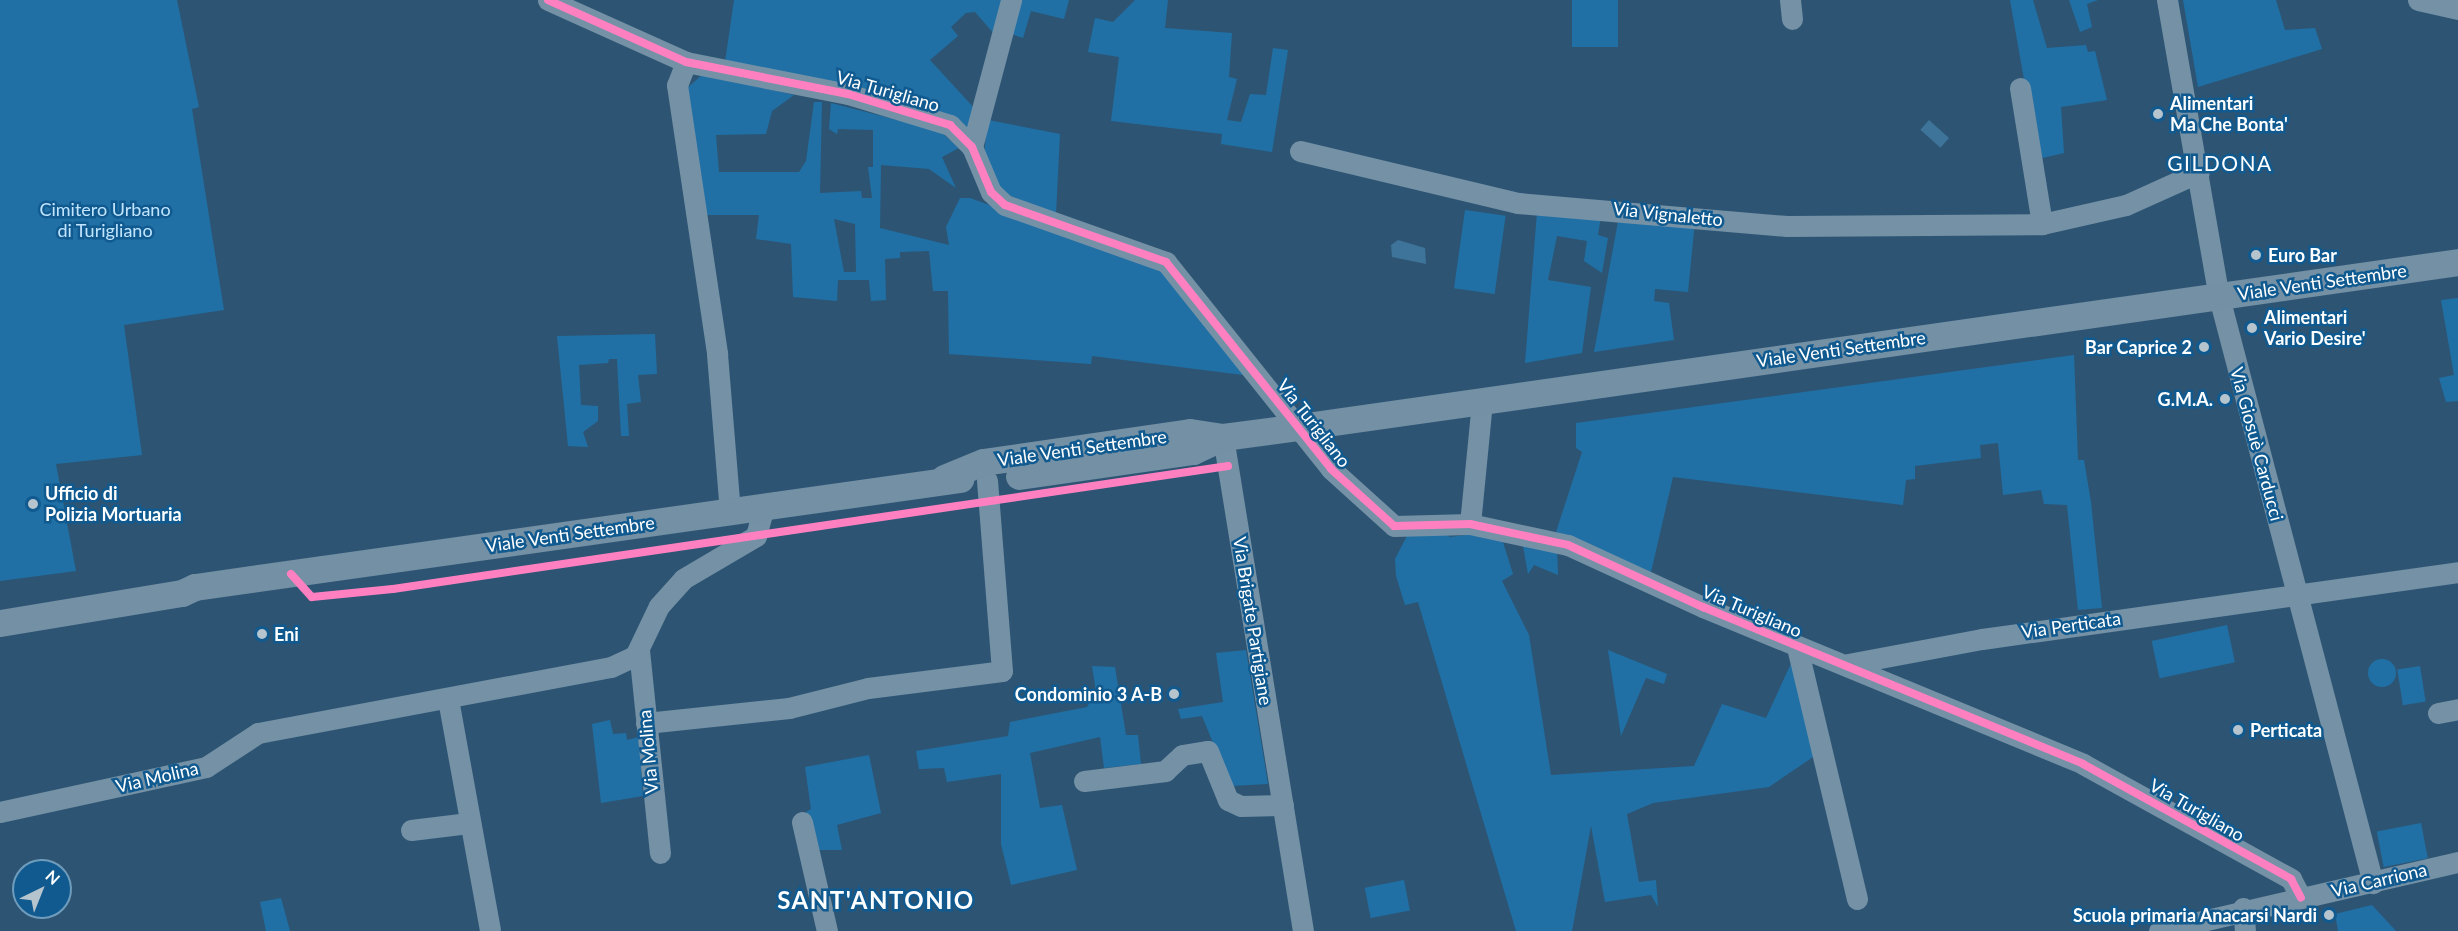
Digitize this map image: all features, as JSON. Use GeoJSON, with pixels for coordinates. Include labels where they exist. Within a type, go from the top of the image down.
{"type":"FeatureCollection","features":[{"type":"Feature","properties":{"kind":"main road","name":"Viale Venti Settembre"},"geometry":{"type":"LineString","coordinates":[[944,478],[983,462],[1179,433],[1223,437],[1299,427],[2458,262]]}},
{"type":"Feature","properties":{"kind":"main road","name":"Viale Venti Settembre"},"geometry":{"type":"LineString","coordinates":[[0,623],[195,587],[730,511],[944,478],[987,480],[1193,451],[1223,437]]}},
{"type":"Feature","properties":{"kind":"main road","name":"Viale Venti Settembre"},"geometry":{"type":"LineString","coordinates":[[0,605],[178,577],[195,587]]}},
{"type":"Feature","properties":{"kind":"street","name":"Via Turigliano"},"geometry":{"type":"LineString","coordinates":[[548,0],[686,62],[921,113],[950,125],[972,147],[990,192],[1005,205],[1166,262],[1346,487],[1394,526],[1470,524],[1568,545],[1797,647],[1847,664],[2102,774],[2291,879],[2301,898]]}},
{"type":"Feature","properties":{"kind":"street"},"geometry":{"type":"LineString","coordinates":[[972,147],[1011,0]]}},
{"type":"Feature","properties":{"kind":"street","name":"Via Giosuè Carducci"},"geometry":{"type":"LineString","coordinates":[[2168,0],[2219,297],[2373,883]]}},
{"type":"Feature","properties":{"kind":"street"},"geometry":{"type":"LineString","coordinates":[[2418,0],[2458,9]]}},
{"type":"Feature","properties":{"kind":"street"},"geometry":{"type":"LineString","coordinates":[[686,62],[677,85],[680,122],[717,354],[730,511]]}},
{"type":"Feature","properties":{"kind":"street"},"geometry":{"type":"LineString","coordinates":[[2020,88],[2042,224]]}},
{"type":"Feature","properties":{"kind":"street","name":"Via Vignaletto"},"geometry":{"type":"LineString","coordinates":[[1300,151],[1526,204],[1786,226],[2042,224],[2126,206],[2199,172]]}},
{"type":"Feature","properties":{"kind":"street"},"geometry":{"type":"LineString","coordinates":[[1470,524],[1482,402]]}},
{"type":"Feature","properties":{"kind":"street","name":"Via Brigate Partigiane"},"geometry":{"type":"LineString","coordinates":[[1223,437],[1304,931]]}},
{"type":"Feature","properties":{"kind":"street","name":"Viale Venti Settembre"},"geometry":{"type":"LineString","coordinates":[[646,723],[789,708],[868,688],[1002,671],[987,480]]}},
{"type":"Feature","properties":{"kind":"street","name":"Via Molina"},"geometry":{"type":"LineString","coordinates":[[0,812],[206,767],[258,733],[588,674],[627,660],[639,650],[659,606],[683,579],[756,536],[764,506]]}},
{"type":"Feature","properties":{"kind":"street","name":"Via Perticata"},"geometry":{"type":"LineString","coordinates":[[1847,664],[1982,639],[2458,572]]}},
{"type":"Feature","properties":{"kind":"street","name":"Via Turigliano"},"geometry":{"type":"LineString","coordinates":[[1797,647],[1857,899]]}},
{"type":"Feature","properties":{"kind":"street","name":"Via Molina"},"geometry":{"type":"LineString","coordinates":[[639,650],[660,853]]}},
{"type":"Feature","properties":{"kind":"street"},"geometry":{"type":"LineString","coordinates":[[448,699],[490,929]]}},
{"type":"Feature","properties":{"kind":"street"},"geometry":{"type":"LineString","coordinates":[[1084,781],[1165,771],[1182,755],[1208,751],[1228,800],[1241,806],[1283,805]]}},
{"type":"Feature","properties":{"kind":"street"},"geometry":{"type":"LineString","coordinates":[[802,822],[827,931]]}},
{"type":"Feature","properties":{"kind":"street"},"geometry":{"type":"LineString","coordinates":[[411,830],[469,823]]}},
{"type":"Feature","properties":{"kind":"street","name":"Via Carriona"},"geometry":{"type":"LineString","coordinates":[[2159,931],[2243,908],[2373,883],[2458,862]]}},
{"type":"Feature","properties":{"kind":"street"},"geometry":{"type":"LineString","coordinates":[[2243,908],[2245,931]]}},
{"type":"Feature","properties":{"kind":"green space","name":"Cimitero Urbano di Turigliano"},"geometry":{"type":"Polygon","coordinates":[[[0,0],[177,0],[199,107],[192,109],[224,310],[124,325],[142,455],[56,464],[76,571],[0,581],[0,0]]]}},
{"type":"Feature","properties":{"kind":"green space"},"geometry":{"type":"Polygon","coordinates":[[[734,0],[1006,0],[996,36],[975,12],[966,13],[951,27],[958,36],[930,60],[975,109],[970,134],[725,62],[734,0]]]}},
{"type":"Feature","properties":{"kind":"green space"},"geometry":{"type":"Polygon","coordinates":[[[1015,0],[1069,0],[1064,19],[1031,11],[1023,38],[1008,33],[1015,0]]]}},
{"type":"Feature","properties":{"kind":"green space"},"geometry":{"type":"Polygon","coordinates":[[[1135,0],[1168,0],[1165,28],[1232,33],[1229,77],[1237,79],[1227,120],[1241,122],[1250,94],[1266,95],[1273,48],[1288,50],[1272,152],[1221,144],[1222,134],[1111,121],[1119,57],[1088,52],[1095,18],[1113,22],[1135,0]]]}},
{"type":"Feature","properties":{"kind":"green space"},"geometry":{"type":"Polygon","coordinates":[[[1572,0],[1618,0],[1618,47],[1572,47],[1572,0]]]}},
{"type":"Feature","properties":{"kind":"green space"},"geometry":{"type":"Polygon","coordinates":[[[2010,0],[2033,0],[2047,48],[2086,45],[2088,52],[2095,51],[2107,100],[2061,107],[2064,153],[2038,159],[2010,0]]]}},
{"type":"Feature","properties":{"kind":"green space"},"geometry":{"type":"Polygon","coordinates":[[[2069,0],[2098,0],[2087,4],[2092,27],[2080,32],[2069,0]]]}},
{"type":"Feature","properties":{"kind":"green space"},"geometry":{"type":"Polygon","coordinates":[[[2183,0],[2276,0],[2285,30],[2315,28],[2322,49],[2198,87],[2183,0]]]}},
{"type":"Feature","properties":{"kind":"green space"},"geometry":{"type":"Polygon","coordinates":[[[703,74],[794,95],[772,111],[766,134],[716,135],[719,172],[799,172],[806,161],[814,102],[822,102],[820,193],[861,191],[862,198],[872,198],[868,167],[873,167],[873,130],[838,129],[837,134],[829,129],[831,103],[940,131],[959,148],[942,157],[956,188],[929,169],[881,165],[880,228],[949,245],[946,227],[960,198],[970,198],[1157,266],[1251,376],[1092,356],[1091,364],[949,354],[948,291],[933,291],[929,251],[900,252],[900,258],[885,259],[886,300],[871,301],[869,280],[838,280],[837,301],[793,297],[791,244],[756,239],[759,215],[705,215],[685,90],[703,74]],[[834,219],[844,272],[856,272],[855,224],[834,219]]]}},
{"type":"Feature","properties":{"kind":"green space"},"geometry":{"type":"Polygon","coordinates":[[[988,120],[1060,134],[1056,214],[1002,193],[984,153],[988,120]]]}},
{"type":"Feature","properties":{"kind":"green space"},"geometry":{"type":"Polygon","coordinates":[[[1465,210],[1506,216],[1495,294],[1454,288],[1465,210]]]}},
{"type":"Feature","properties":{"kind":"green space"},"geometry":{"type":"Polygon","coordinates":[[[1537,212],[1601,216],[1598,235],[1608,238],[1602,273],[1584,261],[1587,241],[1557,236],[1548,280],[1591,287],[1582,353],[1525,363],[1537,212]]]}},
{"type":"Feature","properties":{"kind":"green space"},"geometry":{"type":"Polygon","coordinates":[[[1619,216],[1695,221],[1688,292],[1655,289],[1654,301],[1669,303],[1674,340],[1594,352],[1619,216]]]}},
{"type":"Feature","properties":{"kind":"green space"},"geometry":{"type":"Polygon","coordinates":[[[2458,298],[2458,401],[2446,402],[2439,378],[2454,375],[2441,300],[2458,298]]]}},
{"type":"Feature","properties":{"kind":"green space"},"geometry":{"type":"Polygon","coordinates":[[[655,334],[657,374],[638,375],[641,402],[627,404],[629,436],[621,436],[617,359],[609,359],[608,363],[579,365],[581,405],[598,406],[598,421],[583,432],[588,447],[568,446],[557,336],[655,334]]]}},
{"type":"Feature","properties":{"kind":"green space"},"geometry":{"type":"Polygon","coordinates":[[[2074,355],[2078,460],[2084,460],[2091,502],[2102,608],[2078,610],[2067,505],[2044,504],[2041,490],[2003,495],[1998,443],[1980,445],[1981,458],[1915,466],[1915,479],[1906,480],[1903,505],[1673,477],[1651,572],[1556,532],[1582,452],[1576,448],[1576,423],[2074,355]]]}},
{"type":"Feature","properties":{"kind":"green space"},"geometry":{"type":"Polygon","coordinates":[[[1449,529],[1449,537],[1476,534],[1502,539],[1513,574],[1502,581],[1529,635],[1551,775],[1694,766],[1722,704],[1766,718],[1794,657],[1816,755],[1769,787],[1653,803],[1627,814],[1639,882],[1656,880],[1658,907],[1651,895],[1605,902],[1591,826],[1572,931],[1516,931],[1418,602],[1405,605],[1396,576],[1395,559],[1410,530],[1449,529]]]}},
{"type":"Feature","properties":{"kind":"green space"},"geometry":{"type":"Polygon","coordinates":[[[1523,546],[1557,547],[1558,575],[1534,565],[1528,574],[1523,546]]]}},
{"type":"Feature","properties":{"kind":"green space"},"geometry":{"type":"Polygon","coordinates":[[[2227,625],[2235,662],[2160,678],[2152,641],[2227,625]]]}},
{"type":"Feature","properties":{"kind":"green space"},"geometry":{"type":"Polygon","coordinates":[[[1246,650],[1268,784],[1231,786],[1202,716],[1181,719],[1178,709],[1223,702],[1216,653],[1246,650]]]}},
{"type":"Feature","properties":{"kind":"green space"},"geometry":{"type":"Polygon","coordinates":[[[1608,650],[1667,674],[1664,684],[1646,678],[1621,736],[1608,650]]]}},
{"type":"Feature","properties":{"kind":"green space"},"geometry":{"type":"Polygon","coordinates":[[[2382,659],[2392,663],[2396,673],[2392,683],[2382,687],[2372,683],[2368,673],[2372,663],[2382,659]]]}},
{"type":"Feature","properties":{"kind":"green space"},"geometry":{"type":"Polygon","coordinates":[[[1092,666],[1115,667],[1126,735],[1138,735],[1141,764],[1104,768],[1100,737],[1030,753],[1040,808],[1062,805],[1077,870],[1011,885],[1001,844],[1001,774],[947,782],[944,768],[919,769],[916,751],[1008,736],[1010,722],[1087,707],[1096,692],[1092,666]]]}},
{"type":"Feature","properties":{"kind":"green space"},"geometry":{"type":"Polygon","coordinates":[[[2420,666],[2426,702],[2403,705],[2397,670],[2420,666]]]}},
{"type":"Feature","properties":{"kind":"green space"},"geometry":{"type":"Polygon","coordinates":[[[610,720],[613,734],[626,733],[627,740],[639,737],[643,796],[601,803],[592,724],[610,720]]]}},
{"type":"Feature","properties":{"kind":"green space"},"geometry":{"type":"Polygon","coordinates":[[[869,755],[881,813],[837,825],[842,850],[815,850],[806,812],[811,809],[805,767],[869,755]]]}},
{"type":"Feature","properties":{"kind":"green space"},"geometry":{"type":"Polygon","coordinates":[[[2421,823],[2428,858],[2384,867],[2377,832],[2421,823]]]}},
{"type":"Feature","properties":{"kind":"green space"},"geometry":{"type":"Polygon","coordinates":[[[1404,880],[1410,910],[1371,918],[1365,888],[1404,880]]]}},
{"type":"Feature","properties":{"kind":"green space"},"geometry":{"type":"Polygon","coordinates":[[[281,898],[290,931],[266,931],[260,902],[281,898]]]}},
{"type":"Feature","properties":{"kind":"green space"},"geometry":{"type":"Polygon","coordinates":[[[2372,905],[2396,931],[2338,931],[2335,914],[2372,905]]]}},
{"type":"Feature","properties":{"kind":"shaded area"},"geometry":{"type":"Polygon","coordinates":[[[1929,120],[1949,138],[1940,148],[1920,130],[1929,120]]]}},
{"type":"Feature","properties":{"kind":"shaded area"},"geometry":{"type":"Polygon","coordinates":[[[1398,240],[1425,248],[1426,264],[1392,257],[1391,245],[1398,240]]]}},
{"type":"Feature","properties":{"kind":"cycle path"},"geometry":{"type":"LineString","coordinates":[[548,0],[686,62],[848,94],[950,125],[972,147],[991,192],[1005,205],[1166,262],[1331,469],[1394,526],[1470,524],[1568,545],[1703,607],[2083,764],[2291,879],[2301,898]]}},
{"type":"Feature","properties":{"kind":"cycle path"},"geometry":{"type":"LineString","coordinates":[[291,574],[312,597],[393,589],[1228,466]]}},
{"type":"Feature","properties":{"kind":"place","name":"Alimentari Ma Che Bonta'"},"geometry":{"type":"Point","coordinates":[2158,114]}},
{"type":"Feature","properties":{"kind":"place","name":"Euro Bar"},"geometry":{"type":"Point","coordinates":[2256,255]}},
{"type":"Feature","properties":{"kind":"place","name":"Alimentari Vario Desire'"},"geometry":{"type":"Point","coordinates":[2252,328]}},
{"type":"Feature","properties":{"kind":"place","name":"Bar Caprice 2"},"geometry":{"type":"Point","coordinates":[2204,347]}},
{"type":"Feature","properties":{"kind":"place","name":"G.M.A."},"geometry":{"type":"Point","coordinates":[2225,399]}},
{"type":"Feature","properties":{"kind":"place","name":"Ufficio di Polizia Mortuaria"},"geometry":{"type":"Point","coordinates":[33,504]}},
{"type":"Feature","properties":{"kind":"place","name":"Eni"},"geometry":{"type":"Point","coordinates":[262,634]}},
{"type":"Feature","properties":{"kind":"place","name":"Condominio 3 A-B"},"geometry":{"type":"Point","coordinates":[1174,694]}},
{"type":"Feature","properties":{"kind":"place","name":"Perticata"},"geometry":{"type":"Point","coordinates":[2238,730]}},
{"type":"Feature","properties":{"kind":"place","name":"Scuola primaria Anacarsi Nardi"},"geometry":{"type":"Point","coordinates":[2329,915]}},
{"type":"Feature","properties":{"kind":"district","name":"GILDONA"},"geometry":{"type":"Point","coordinates":[2220,163]}},
{"type":"Feature","properties":{"kind":"district","name":"SANT'ANTONIO"},"geometry":{"type":"Point","coordinates":[876,900]}}]}
